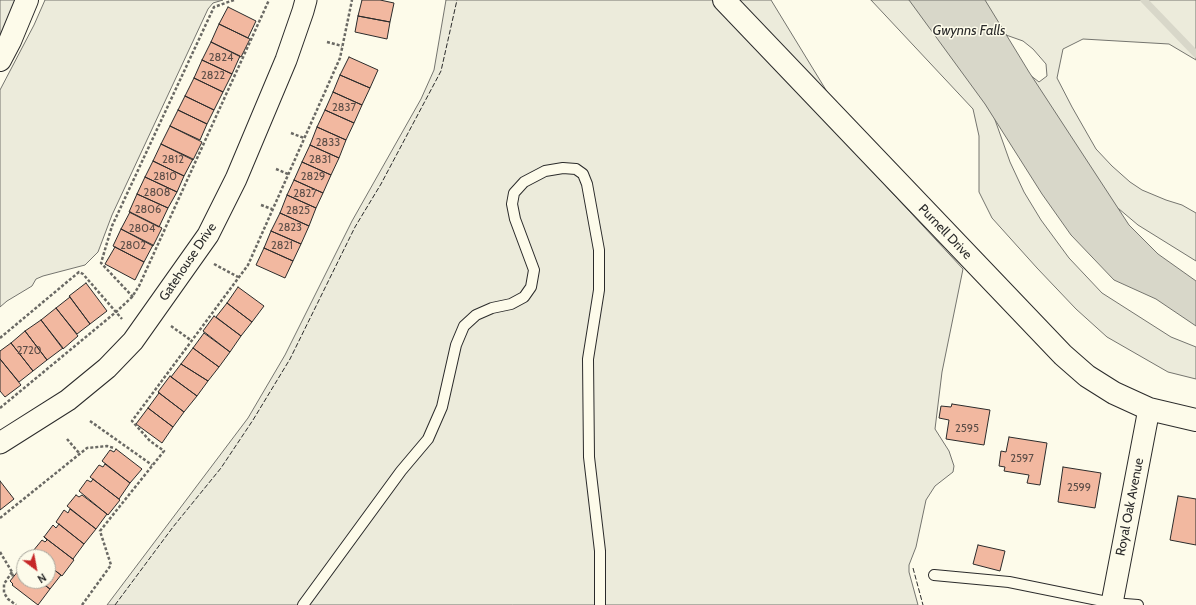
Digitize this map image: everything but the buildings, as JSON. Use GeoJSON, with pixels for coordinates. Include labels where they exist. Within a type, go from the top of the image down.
{"type":"FeatureCollection","features":[{"type":"Feature","properties":{"kind":"street"},"geometry":{"type":"LineString","coordinates":[[0,60],[10,41],[27,0]]}},
{"type":"Feature","properties":{"kind":"street","name":"Gatehouse Drive"},"geometry":{"type":"LineString","coordinates":[[0,443],[68,400],[107,368],[133,341],[208,235],[236,179],[286,60],[306,0]]}},
{"type":"Feature","properties":{"kind":"street","name":"Purnell Drive"},"geometry":{"type":"LineString","coordinates":[[724,0],[1063,355],[1087,376],[1107,389],[1149,409],[1196,420]]}},
{"type":"Feature","properties":{"kind":"street","name":"Royal Oak Avenue"},"geometry":{"type":"LineString","coordinates":[[1112,604],[1149,409]]}},
{"type":"Feature","properties":{"kind":"lane"},"geometry":{"type":"LineString","coordinates":[[303,605],[401,470],[428,439],[442,407],[456,345],[464,326],[476,315],[492,308],[511,304],[524,297],[531,287],[534,270],[515,219],[512,204],[514,193],[524,182],[545,171],[563,168],[576,169],[583,174],[587,184],[598,250],[599,290],[588,358],[589,457],[600,551],[600,605]]}},
{"type":"Feature","properties":{"kind":"lane"},"geometry":{"type":"LineString","coordinates":[[934,575],[1009,582],[1112,604],[1138,605]]}},
{"type":"Feature","properties":{"kind":"path"},"geometry":{"type":"LineString","coordinates":[[137,301],[101,263],[112,226],[214,7],[234,0]]}},
{"type":"Feature","properties":{"kind":"path"},"geometry":{"type":"LineString","coordinates":[[0,408],[132,297],[142,279],[268,0]]}},
{"type":"Feature","properties":{"kind":"path"},"geometry":{"type":"LineString","coordinates":[[82,605],[111,565],[100,531],[164,451],[150,441],[132,421],[248,265],[340,58],[352,0]]}},
{"type":"Feature","properties":{"kind":"path"},"geometry":{"type":"LineString","coordinates":[[327,42],[342,46]]}},
{"type":"Feature","properties":{"kind":"path"},"geometry":{"type":"LineString","coordinates":[[291,133],[304,138]]}},
{"type":"Feature","properties":{"kind":"path"},"geometry":{"type":"LineString","coordinates":[[276,170],[288,174]]}},
{"type":"Feature","properties":{"kind":"path"},"geometry":{"type":"LineString","coordinates":[[262,205],[272,209]]}},
{"type":"Feature","properties":{"kind":"path"},"geometry":{"type":"LineString","coordinates":[[210,263],[238,277]]}},
{"type":"Feature","properties":{"kind":"path"},"geometry":{"type":"LineString","coordinates":[[0,338],[79,272],[84,274],[126,324]]}},
{"type":"Feature","properties":{"kind":"path"},"geometry":{"type":"LineString","coordinates":[[167,323],[192,341]]}},
{"type":"Feature","properties":{"kind":"path"},"geometry":{"type":"LineString","coordinates":[[90,421],[152,465]]}},
{"type":"Feature","properties":{"kind":"path"},"geometry":{"type":"LineString","coordinates":[[67,439],[79,453]]}},
{"type":"Feature","properties":{"kind":"path"},"geometry":{"type":"LineString","coordinates":[[0,518],[87,448],[107,446],[114,448]]}},
{"type":"Feature","properties":{"kind":"path"},"geometry":{"type":"LineString","coordinates":[[0,552],[12,572],[13,577]]}},
{"type":"Feature","properties":{"kind":"path"},"geometry":{"type":"LineString","coordinates":[[12,572],[4,584],[4,593],[8,599],[16,605]]}},
{"type":"Feature","properties":{"kind":"shaded area"},"geometry":{"type":"Polygon","coordinates":[[[0,0],[18,0],[0,39],[0,0]]]}},
{"type":"Feature","properties":{"kind":"shaded area"},"geometry":{"type":"Polygon","coordinates":[[[45,0],[223,0],[213,3],[208,9],[112,215],[98,252],[85,265],[36,279],[32,286],[0,307],[0,90],[34,25],[45,0]]]}},
{"type":"Feature","properties":{"kind":"shaded area"},"geometry":{"type":"Polygon","coordinates":[[[446,0],[713,0],[963,269],[942,372],[935,429],[949,451],[954,466],[953,472],[935,486],[926,500],[916,547],[909,565],[909,572],[918,605],[107,605],[248,418],[285,355],[352,221],[421,99],[434,70],[446,0]]]}},
{"type":"Feature","properties":{"kind":"shaded area"},"geometry":{"type":"Polygon","coordinates":[[[738,0],[771,0],[837,108],[738,0]]]}},
{"type":"Feature","properties":{"kind":"shaded area"},"geometry":{"type":"Polygon","coordinates":[[[871,0],[914,0],[944,38],[994,117],[1010,162],[1024,192],[1041,220],[1069,258],[1102,293],[1171,337],[1196,347],[1196,379],[1168,372],[1107,337],[1076,309],[992,218],[979,192],[979,136],[973,109],[871,0]]]}},
{"type":"Feature","properties":{"kind":"shaded area"},"geometry":{"type":"Polygon","coordinates":[[[967,0],[1196,0],[1196,60],[1169,44],[1083,39],[1063,49],[1057,78],[1096,149],[1112,166],[1130,182],[1142,190],[1182,205],[1196,213],[1196,261],[1138,225],[1093,187],[1025,71],[1039,82],[1047,76],[1046,64],[1033,49],[1023,41],[1006,35],[967,0]]]}},
{"type":"Feature","properties":{"kind":"water","name":"Gwynns Falls"},"geometry":{"type":"Polygon","coordinates":[[[909,0],[985,0],[1029,72],[1129,225],[1158,254],[1196,281],[1196,326],[1156,299],[1114,280],[1071,235],[1042,194],[985,104],[909,0]]]}},
{"type":"Feature","properties":{"kind":"waterway"},"geometry":{"type":"LineString","coordinates":[[1144,0],[1196,54]]}},
{"type":"Feature","properties":{"kind":"fence"},"geometry":{"type":"LineString","coordinates":[[115,605],[173,527],[221,468],[253,420],[290,359],[355,227],[381,184],[441,71],[457,0]]}},
{"type":"Feature","properties":{"kind":"fence"},"geometry":{"type":"LineString","coordinates":[[913,568],[923,605]]}}]}
